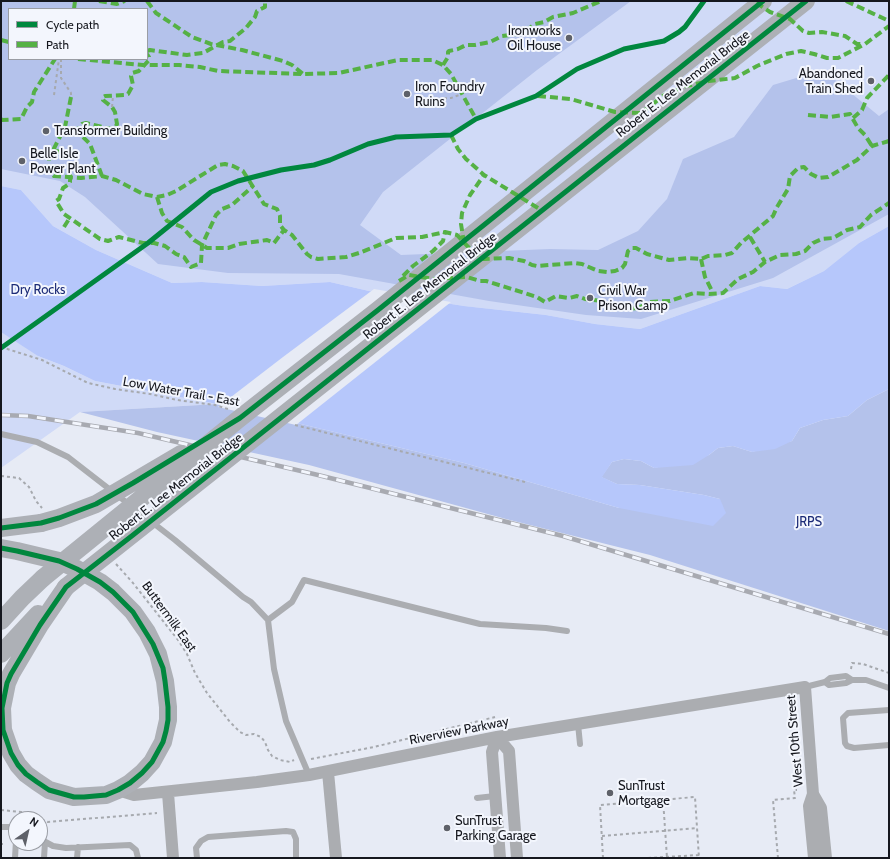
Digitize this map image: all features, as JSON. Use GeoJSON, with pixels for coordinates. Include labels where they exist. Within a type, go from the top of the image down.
{"type":"FeatureCollection","features":[{"type":"Feature","properties":{"kind":"main road","name":"Robert E. Lee Memorial Bridge"},"geometry":{"type":"LineString","coordinates":[[1,621],[22,598],[44,578],[234,413],[378,310],[763,1]]}},
{"type":"Feature","properties":{"kind":"main road","name":"Robert E. Lee Memorial Bridge"},"geometry":{"type":"LineString","coordinates":[[66,587],[806,1]]}},
{"type":"Feature","properties":{"kind":"main road"},"geometry":{"type":"LineString","coordinates":[[1,528],[44,518],[60,518],[96,504],[234,413]]}},
{"type":"Feature","properties":{"kind":"main road"},"geometry":{"type":"LineString","coordinates":[[1,548],[58,561],[77,569],[100,582],[113,592],[133,612],[153,644],[163,668],[168,707],[168,720],[163,742],[152,762],[142,774],[118,790],[106,795],[84,797],[67,795],[49,790],[26,774],[18,765],[11,753],[3,730],[2,708],[7,683],[40,625],[66,587]]}},
{"type":"Feature","properties":{"kind":"main road"},"geometry":{"type":"LineString","coordinates":[[1,654],[32,620],[66,587]]}},
{"type":"Feature","properties":{"kind":"street","name":"Riverview Parkway"},"geometry":{"type":"LineString","coordinates":[[118,790],[134,795],[168,793],[309,775],[497,737],[805,686]]}},
{"type":"Feature","properties":{"kind":"street","name":"West 10th Street"},"geometry":{"type":"LineString","coordinates":[[805,686],[813,794],[809,806],[814,858]]}},
{"type":"Feature","properties":{"kind":"street"},"geometry":{"type":"LineString","coordinates":[[497,737],[492,752],[500,858]]}},
{"type":"Feature","properties":{"kind":"street"},"geometry":{"type":"LineString","coordinates":[[497,737],[509,751],[518,858]]}},
{"type":"Feature","properties":{"kind":"street"},"geometry":{"type":"LineString","coordinates":[[328,772],[336,858]]}},
{"type":"Feature","properties":{"kind":"street"},"geometry":{"type":"LineString","coordinates":[[168,793],[173,858]]}},
{"type":"Feature","properties":{"kind":"street","name":"West 10th Street"},"geometry":{"type":"LineString","coordinates":[[813,794],[821,808],[826,858]]}},
{"type":"Feature","properties":{"kind":"lane"},"geometry":{"type":"LineString","coordinates":[[1,434],[37,442],[68,457],[175,540],[251,602],[268,620],[274,669],[286,721],[309,775]]}},
{"type":"Feature","properties":{"kind":"lane"},"geometry":{"type":"LineString","coordinates":[[268,620],[292,602],[304,580],[480,624],[546,628],[567,632]]}},
{"type":"Feature","properties":{"kind":"lane"},"geometry":{"type":"LineString","coordinates":[[805,686],[825,682],[830,678],[846,676],[852,680],[866,680],[889,688]]}},
{"type":"Feature","properties":{"kind":"lane"},"geometry":{"type":"LineString","coordinates":[[889,710],[848,713],[843,718],[847,746],[854,748],[889,745]]}},
{"type":"Feature","properties":{"kind":"lane"},"geometry":{"type":"LineString","coordinates":[[578,724],[580,744]]}},
{"type":"Feature","properties":{"kind":"lane"},"geometry":{"type":"LineString","coordinates":[[478,798],[495,796]]}},
{"type":"Feature","properties":{"kind":"lane"},"geometry":{"type":"LineString","coordinates":[[197,858],[196,848],[201,841],[208,837],[286,831],[293,832],[296,839],[296,858]]}},
{"type":"Feature","properties":{"kind":"lane"},"geometry":{"type":"LineString","coordinates":[[48,843],[53,846],[66,848],[130,845],[136,850],[138,858]]}},
{"type":"Feature","properties":{"kind":"lane"},"geometry":{"type":"LineString","coordinates":[[77,858],[78,847]]}},
{"type":"Feature","properties":{"kind":"path"},"geometry":{"type":"LineString","coordinates":[[54,95],[60,60]]}},
{"type":"Feature","properties":{"kind":"path"},"geometry":{"type":"LineString","coordinates":[[60,60],[61,78],[71,92],[71,97]]}},
{"type":"Feature","properties":{"kind":"path"},"geometry":{"type":"LineString","coordinates":[[438,99],[451,98],[462,94]]}},
{"type":"Feature","properties":{"kind":"path"},"geometry":{"type":"LineString","coordinates":[[112,107],[113,96]]}},
{"type":"Feature","properties":{"kind":"path"},"geometry":{"type":"LineString","coordinates":[[65,127],[78,129]]}},
{"type":"Feature","properties":{"kind":"path"},"geometry":{"type":"LineString","coordinates":[[1,348],[148,242],[211,192]]}},
{"type":"Feature","properties":{"kind":"path"},"geometry":{"type":"LineString","coordinates":[[289,424],[525,482]]}},
{"type":"Feature","properties":{"kind":"path"},"geometry":{"type":"LineString","coordinates":[[1,476],[19,478],[29,487],[44,518]]}},
{"type":"Feature","properties":{"kind":"path"},"geometry":{"type":"LineString","coordinates":[[851,673],[852,663],[863,664],[889,673]]}},
{"type":"Feature","properties":{"kind":"path"},"geometry":{"type":"LineString","coordinates":[[778,858],[773,800],[795,798],[794,790],[797,790]]}},
{"type":"Feature","properties":{"kind":"path"},"geometry":{"type":"LineString","coordinates":[[603,858],[600,804],[695,797],[699,858]]}},
{"type":"Feature","properties":{"kind":"path"},"geometry":{"type":"LineString","coordinates":[[663,799],[667,857]]}},
{"type":"Feature","properties":{"kind":"path"},"geometry":{"type":"LineString","coordinates":[[1,810],[21,812],[48,822],[157,813]]}},
{"type":"Feature","properties":{"kind":"path"},"geometry":{"type":"LineString","coordinates":[[602,836],[697,828]]}},
{"type":"Feature","properties":{"kind":"path"},"geometry":{"type":"LineString","coordinates":[[648,858],[699,854]]}},
{"type":"Feature","properties":{"kind":"shaded area"},"geometry":{"type":"Polygon","coordinates":[[[1,1],[889,1],[889,226],[859,243],[824,271],[787,289],[760,286],[640,329],[595,324],[546,315],[464,306],[369,291],[330,282],[262,286],[202,282],[172,283],[96,250],[53,226],[21,190],[1,186],[1,1]]]}},
{"type":"Feature","properties":{"kind":"shaded area"},"geometry":{"type":"Polygon","coordinates":[[[1,186],[21,190],[53,226],[96,250],[172,283],[202,282],[262,286],[330,282],[369,291],[464,306],[546,315],[595,324],[640,329],[760,286],[787,289],[824,271],[859,243],[889,226],[889,389],[867,400],[848,416],[823,420],[800,428],[792,441],[775,449],[752,452],[733,446],[718,448],[693,465],[654,468],[641,461],[624,459],[612,462],[602,477],[617,484],[640,485],[720,499],[726,513],[713,526],[619,508],[464,463],[217,404],[95,381],[64,366],[38,356],[1,332],[1,186]]]}},
{"type":"Feature","properties":{"kind":"shaded area"},"geometry":{"type":"Polygon","coordinates":[[[1,194],[38,356],[64,366],[95,381],[217,404],[80,412],[1,468],[1,194]]]}},
{"type":"Feature","properties":{"kind":"green space"},"geometry":{"type":"Polygon","coordinates":[[[1,1],[631,1],[537,70],[383,192],[360,225],[401,255],[550,249],[598,250],[638,231],[667,199],[683,159],[734,137],[773,85],[823,70],[879,116],[889,109],[889,214],[773,278],[641,319],[586,315],[489,301],[339,274],[228,273],[158,264],[85,197],[60,181],[1,169],[1,1]]]}},
{"type":"Feature","properties":{"kind":"green space","name":"JRPS"},"geometry":{"type":"Polygon","coordinates":[[[889,389],[889,631],[650,555],[506,519],[309,465],[157,432],[80,412],[217,404],[464,463],[619,508],[720,499],[640,485],[617,484],[601,477],[612,462],[624,459],[641,461],[654,468],[709,455],[718,448],[733,446],[752,452],[792,441],[800,428],[823,420],[848,416],[867,400],[889,389]]]}},
{"type":"Feature","properties":{"kind":"pier"},"geometry":{"type":"Polygon","coordinates":[[[374,289],[451,302],[296,425],[218,407],[283,357],[374,289]]]}},
{"type":"Feature","properties":{"kind":"railway"},"geometry":{"type":"LineString","coordinates":[[1,415],[28,416],[138,433],[318,475],[563,536],[889,634]]}},
{"type":"Feature","properties":{"kind":"marked path"},"geometry":{"type":"LineString","coordinates":[[74,8],[75,1]]}},
{"type":"Feature","properties":{"kind":"marked path"},"geometry":{"type":"LineString","coordinates":[[99,1],[117,4],[125,1]]}},
{"type":"Feature","properties":{"kind":"marked path"},"geometry":{"type":"LineString","coordinates":[[147,1],[156,13],[192,37],[211,44],[242,50],[283,61],[292,65],[303,74]]}},
{"type":"Feature","properties":{"kind":"marked path"},"geometry":{"type":"LineString","coordinates":[[148,51],[187,55],[203,53],[223,42],[230,41],[246,28],[255,17],[257,11],[265,7],[265,1]]}},
{"type":"Feature","properties":{"kind":"marked path"},"geometry":{"type":"LineString","coordinates":[[443,65],[448,57],[449,51],[466,45],[490,42],[502,36],[517,34],[527,30],[535,24],[544,22],[553,17],[573,13],[601,1]]}},
{"type":"Feature","properties":{"kind":"marked path"},"geometry":{"type":"LineString","coordinates":[[758,1],[761,6],[770,12],[790,19],[803,31],[809,33],[822,32],[845,36],[857,44],[864,44]]}},
{"type":"Feature","properties":{"kind":"marked path"},"geometry":{"type":"LineString","coordinates":[[846,1],[889,20]]}},
{"type":"Feature","properties":{"kind":"marked path"},"geometry":{"type":"LineString","coordinates":[[538,96],[571,99],[615,112],[640,113],[664,95],[686,86],[709,81],[735,78],[757,66],[786,54],[801,51],[827,58],[838,58],[865,44],[889,26]]}},
{"type":"Feature","properties":{"kind":"marked path"},"geometry":{"type":"LineString","coordinates":[[1,40],[8,42]]}},
{"type":"Feature","properties":{"kind":"marked path"},"geometry":{"type":"LineString","coordinates":[[102,176],[90,144],[81,135],[78,129],[82,124],[86,123],[111,129],[115,128],[117,124],[115,112],[112,107],[103,100],[103,97],[128,94],[133,85],[131,76],[132,73],[139,71],[149,60],[148,56]]}},
{"type":"Feature","properties":{"kind":"marked path"},"geometry":{"type":"LineString","coordinates":[[1,119],[21,119],[27,107],[32,102],[34,92],[54,60]]}},
{"type":"Feature","properties":{"kind":"marked path"},"geometry":{"type":"LineString","coordinates":[[89,60],[143,65],[179,65],[200,67],[218,71],[303,74],[339,73],[398,60],[432,60],[443,65],[451,74],[476,119]]}},
{"type":"Feature","properties":{"kind":"marked path"},"geometry":{"type":"LineString","coordinates":[[853,118],[862,110],[867,98],[889,75]]}},
{"type":"Feature","properties":{"kind":"marked path"},"geometry":{"type":"LineString","coordinates":[[71,97],[65,127],[49,158],[49,167],[54,176],[81,178],[102,176],[116,180],[143,194],[157,197],[176,191],[218,165],[225,164],[233,166],[243,171],[264,204],[277,209],[280,216],[280,225],[284,230],[292,235],[307,254],[318,259],[346,257],[396,238],[422,237],[445,232],[457,235],[471,250],[484,259],[509,258],[524,261],[537,266],[575,263],[582,264],[598,271],[607,272],[622,268],[625,264],[628,251],[632,248],[636,248],[647,254],[669,260],[688,258],[701,259],[708,256],[725,255],[732,253],[741,243],[773,216],[788,189],[790,176],[798,168],[804,167],[811,174],[819,178],[828,177],[857,160],[872,146],[889,141]]}},
{"type":"Feature","properties":{"kind":"marked path"},"geometry":{"type":"LineString","coordinates":[[808,115],[830,117],[850,114],[858,128],[865,135],[872,146]]}},
{"type":"Feature","properties":{"kind":"marked path"},"geometry":{"type":"LineString","coordinates":[[451,135],[458,149],[466,159],[484,175],[538,208]]}},
{"type":"Feature","properties":{"kind":"marked path"},"geometry":{"type":"LineString","coordinates":[[53,150],[67,154],[70,157],[70,182],[63,188],[59,199],[56,201],[64,214],[100,239],[108,241],[119,237],[143,243],[154,243],[165,246],[176,254],[184,257],[191,267],[201,263],[202,245],[216,215],[222,209],[232,205],[253,186]]}},
{"type":"Feature","properties":{"kind":"marked path"},"geometry":{"type":"LineString","coordinates":[[464,243],[461,224],[462,213],[470,195],[484,175]]}},
{"type":"Feature","properties":{"kind":"marked path"},"geometry":{"type":"LineString","coordinates":[[157,197],[162,213],[167,221],[182,227],[194,240],[207,248],[228,248],[239,244],[267,240],[274,243],[284,230]]}},
{"type":"Feature","properties":{"kind":"marked path"},"geometry":{"type":"LineString","coordinates":[[399,281],[409,275],[433,279],[467,277],[480,281],[486,281],[537,297],[545,302],[556,296],[569,298],[577,296],[585,299],[602,301],[614,308],[639,308],[648,302],[670,301],[694,293],[723,293],[738,279],[753,272],[765,262],[780,255],[796,254],[805,251],[813,243],[822,239],[833,238],[847,230],[860,227],[871,215],[889,203]]}},
{"type":"Feature","properties":{"kind":"marked path"},"geometry":{"type":"LineString","coordinates":[[64,227],[69,219]]}},
{"type":"Feature","properties":{"kind":"marked path"},"geometry":{"type":"LineString","coordinates":[[403,276],[443,241],[445,232]]}},
{"type":"Feature","properties":{"kind":"marked path"},"geometry":{"type":"LineString","coordinates":[[750,237],[765,262]]}},
{"type":"Feature","properties":{"kind":"marked path"},"geometry":{"type":"LineString","coordinates":[[701,259],[705,277],[713,293]]}},
{"type":"Feature","properties":{"kind":"cycle path"},"geometry":{"type":"LineString","coordinates":[[1,348],[148,243],[211,192],[238,181],[281,170],[314,165],[368,144],[396,137],[451,135],[476,119],[536,96],[577,69],[624,49],[664,41],[685,27],[704,1]]}},
{"type":"Feature","properties":{"kind":"cycle path","name":"Low Water Trail - East"},"geometry":{"type":"LineString","coordinates":[[1,528],[41,523],[96,504],[240,418],[378,310],[763,1]]}},
{"type":"Feature","properties":{"kind":"cycle path"},"geometry":{"type":"LineString","coordinates":[[1,548],[59,561],[77,569],[100,582],[113,592],[133,612],[153,644],[163,668],[165,681],[168,707],[166,731],[163,742],[152,762],[130,783],[118,790],[106,795],[84,797],[74,797],[49,790],[26,774],[18,765],[11,753],[3,730],[2,708],[7,683],[40,625],[66,587],[133,535],[806,1]]}},
{"type":"Feature","properties":{"kind":"place","name":"Ironworks Oil House"},"geometry":{"type":"Point","coordinates":[569,38]}},
{"type":"Feature","properties":{"kind":"place","name":"Abandoned Train Shed"},"geometry":{"type":"Point","coordinates":[871,81]}},
{"type":"Feature","properties":{"kind":"place","name":"Iron Foundry Ruins"},"geometry":{"type":"Point","coordinates":[407,94]}},
{"type":"Feature","properties":{"kind":"place","name":"Transformer Building"},"geometry":{"type":"Point","coordinates":[46,131]}},
{"type":"Feature","properties":{"kind":"place","name":"Belle Isle Power Plant"},"geometry":{"type":"Point","coordinates":[22,161]}},
{"type":"Feature","properties":{"kind":"place","name":"Civil War Prison Camp"},"geometry":{"type":"Point","coordinates":[590,298]}},
{"type":"Feature","properties":{"kind":"place","name":"SunTrust Mortgage"},"geometry":{"type":"Point","coordinates":[610,793]}},
{"type":"Feature","properties":{"kind":"place","name":"SunTrust Parking Garage"},"geometry":{"type":"Point","coordinates":[447,828]}},
{"type":"Feature","properties":{"kind":"park label","name":"Dry Rocks"},"geometry":{"type":"Point","coordinates":[38,290]}}]}
